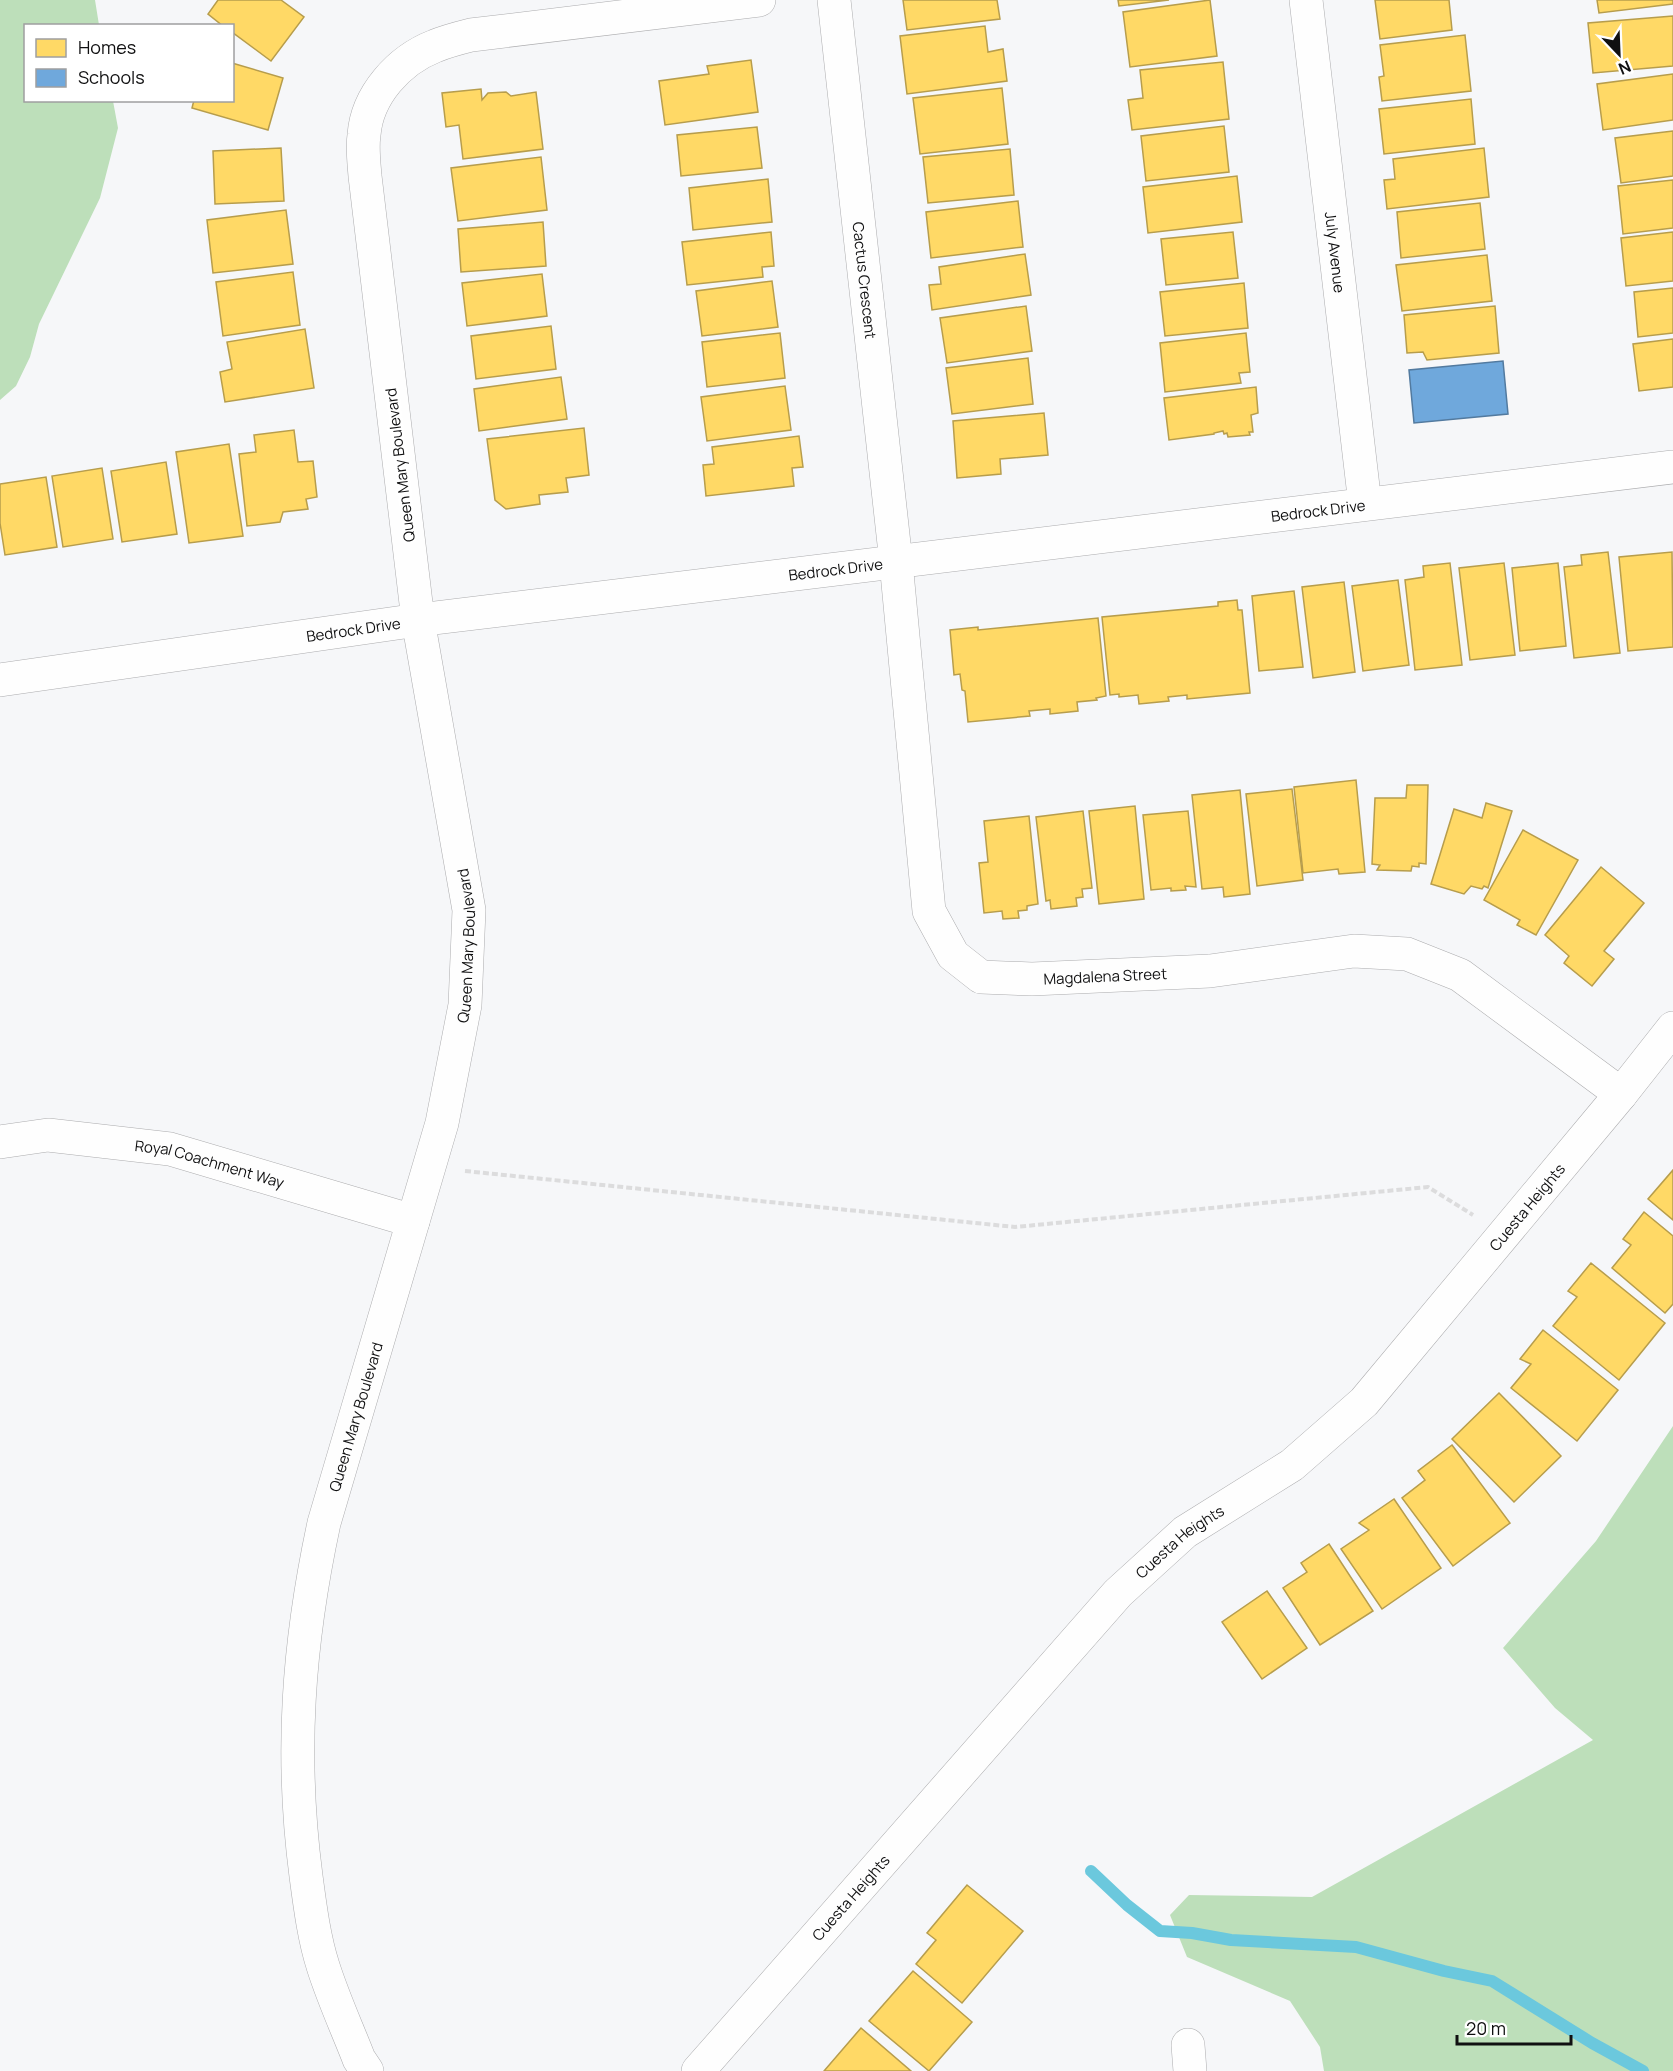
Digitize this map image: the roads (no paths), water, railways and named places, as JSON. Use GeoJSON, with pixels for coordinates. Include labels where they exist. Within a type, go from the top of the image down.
{"type":"FeatureCollection","features":[{"type":"Feature","properties":{"kind":"street","name":"Queen Mary Boulevard"},"geometry":{"type":"LineString","coordinates":[[367,2071],[359,2059],[322,1965],[310,1903],[297,1775],[297,1711],[302,1648],[311,1586],[324,1523],[442,1123],[465,1005],[469,910],[418,620],[365,176],[364,135],[368,112],[382,87],[406,62],[434,46],[471,35],[759,0]]}},
{"type":"Feature","properties":{"kind":"street","name":"Cactus Crescent"},"geometry":{"type":"LineString","coordinates":[[834,0],[896,562]]}},
{"type":"Feature","properties":{"kind":"street","name":"July Avenue"},"geometry":{"type":"LineString","coordinates":[[1306,0],[1365,504]]}},
{"type":"Feature","properties":{"kind":"street","name":"Bedrock Drive"},"geometry":{"type":"LineString","coordinates":[[0,680],[418,620],[1673,467]]}},
{"type":"Feature","properties":{"kind":"street","name":"Magdalena Street"},"geometry":{"type":"LineString","coordinates":[[896,562],[929,911],[953,955],[981,977],[1032,979],[1210,971],[1354,951],[1407,954],[1460,975],[1621,1094]]}},
{"type":"Feature","properties":{"kind":"street","name":"Cuesta Heights"},"geometry":{"type":"LineString","coordinates":[[698,2071],[1118,1593],[1185,1532],[1292,1465],[1364,1402],[1621,1094],[1673,1028]]}},
{"type":"Feature","properties":{"kind":"street","name":"Royal Coachment Way"},"geometry":{"type":"LineString","coordinates":[[0,1142],[48,1135],[170,1149],[413,1221]]}},
{"type":"Feature","properties":{"kind":"waterway"},"geometry":{"type":"LineString","coordinates":[[1091,1871],[1127,1905],[1160,1931],[1192,1933],[1231,1940],[1356,1947],[1444,1971],[1492,1981],[1592,2043],[1643,2071]]}}]}
